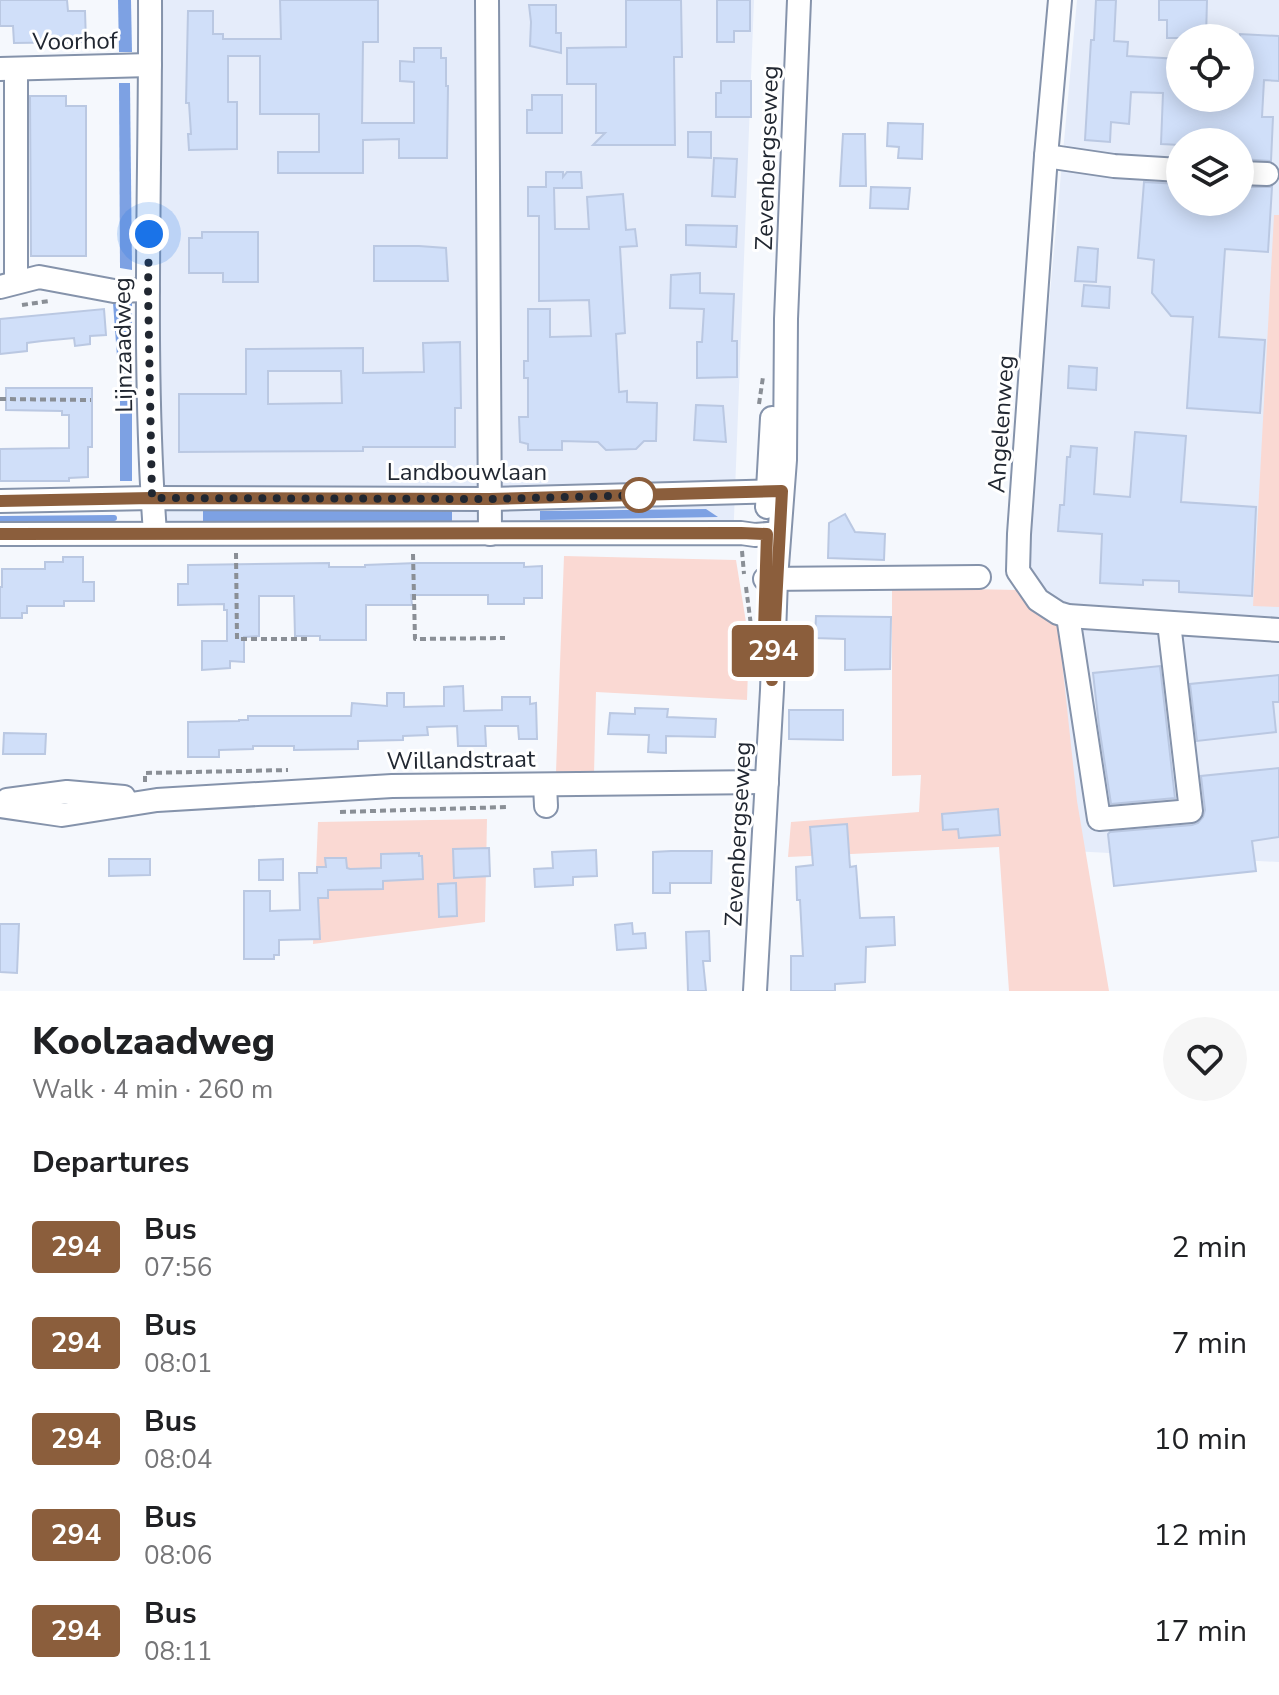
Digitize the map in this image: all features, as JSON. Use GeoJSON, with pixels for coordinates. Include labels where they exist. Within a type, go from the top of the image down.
{"type":"FeatureCollection","features":[{"type":"Feature","properties":{"kind":"street","name":"Lijnzaadweg"},"geometry":{"type":"LineString","coordinates":[[150,0],[148,290],[152,498]]}},
{"type":"Feature","properties":{"kind":"street"},"geometry":{"type":"LineString","coordinates":[[487,0],[499,402],[490,534]]}},
{"type":"Feature","properties":{"kind":"street","name":"Zevenbergseweg"},"geometry":{"type":"LineString","coordinates":[[755,991],[772,680],[770,579],[774,492],[785,460],[786,319],[799,0]]}},
{"type":"Feature","properties":{"kind":"street","name":"Angelenweg"},"geometry":{"type":"LineString","coordinates":[[1060,0],[1046,156],[1018,571],[1038,600],[1068,616],[1279,630]]}},
{"type":"Feature","properties":{"kind":"street","name":"Voorhof"},"geometry":{"type":"LineString","coordinates":[[8,69],[150,65]]}},
{"type":"Feature","properties":{"kind":"street"},"geometry":{"type":"LineString","coordinates":[[8,69],[8,285],[39,277],[114,291],[148,290]]}},
{"type":"Feature","properties":{"kind":"street"},"geometry":{"type":"LineString","coordinates":[[1046,156],[1114,166],[1166,169]]}},
{"type":"Feature","properties":{"kind":"street"},"geometry":{"type":"LineString","coordinates":[[1254,174],[1267,174]]}},
{"type":"Feature","properties":{"kind":"street","name":"Landbouwlaan"},"geometry":{"type":"LineString","coordinates":[[0,501],[490,499],[774,492]]}},
{"type":"Feature","properties":{"kind":"street"},"geometry":{"type":"LineString","coordinates":[[152,498],[155,533]]}},
{"type":"Feature","properties":{"kind":"street"},"geometry":{"type":"LineString","coordinates":[[0,534],[773,534]]}},
{"type":"Feature","properties":{"kind":"street"},"geometry":{"type":"LineString","coordinates":[[770,579],[979,577]]}},
{"type":"Feature","properties":{"kind":"street"},"geometry":{"type":"LineString","coordinates":[[1068,616],[1099,819],[1191,811],[1169,623]]}},
{"type":"Feature","properties":{"kind":"street","name":"Willandstraat"},"geometry":{"type":"LineString","coordinates":[[0,803],[67,792],[157,800],[392,786],[545,796],[767,782]]}},
{"type":"Feature","properties":{"kind":"path"},"geometry":{"type":"LineString","coordinates":[[0,399],[91,400]]}},
{"type":"Feature","properties":{"kind":"path"},"geometry":{"type":"LineString","coordinates":[[236,548],[237,639],[309,639]]}},
{"type":"Feature","properties":{"kind":"path"},"geometry":{"type":"LineString","coordinates":[[413,548],[415,639],[505,638]]}},
{"type":"Feature","properties":{"kind":"path"},"geometry":{"type":"LineString","coordinates":[[328,812],[545,796]]}},
{"type":"Feature","properties":{"kind":"shaded area"},"geometry":{"type":"Polygon","coordinates":[[[146,0],[754,0],[733,543],[151,542],[146,0]]]}},
{"type":"Feature","properties":{"kind":"shaded area"},"geometry":{"type":"Polygon","coordinates":[[[1077,0],[1279,0],[1279,862],[999,847],[1077,0]]]}},
{"type":"Feature","properties":{"kind":"shaded area"},"geometry":{"type":"Polygon","coordinates":[[[1274,215],[1279,215],[1279,607],[1253,606],[1274,215]]]}},
{"type":"Feature","properties":{"kind":"shaded area"},"geometry":{"type":"Polygon","coordinates":[[[564,556],[736,560],[749,641],[747,700],[596,692],[594,774],[556,772],[564,556]]]}},
{"type":"Feature","properties":{"kind":"shaded area"},"geometry":{"type":"Polygon","coordinates":[[[892,590],[1018,590],[1040,615],[1058,624],[1077,801],[1109,991],[1009,991],[999,847],[788,857],[791,822],[919,812],[921,775],[892,776],[892,590]]]}},
{"type":"Feature","properties":{"kind":"shaded area"},"geometry":{"type":"Polygon","coordinates":[[[487,819],[485,922],[313,944],[318,822],[487,819]]]}},
{"type":"Feature","properties":{"kind":"water"},"geometry":{"type":"Polygon","coordinates":[[[118,0],[131,0],[132,52],[119,52],[118,0]]]}},
{"type":"Feature","properties":{"kind":"water"},"geometry":{"type":"Polygon","coordinates":[[[119,83],[130,83],[132,270],[120,268],[119,83]]]}},
{"type":"Feature","properties":{"kind":"water"},"geometry":{"type":"Polygon","coordinates":[[[113,303],[132,303],[132,481],[120,481],[120,396],[113,303]]]}},
{"type":"Feature","properties":{"kind":"water"},"geometry":{"type":"Polygon","coordinates":[[[706,509],[718,517],[540,520],[540,511],[706,509]]]}},
{"type":"Feature","properties":{"kind":"water"},"geometry":{"type":"Polygon","coordinates":[[[203,510],[452,511],[452,522],[203,521],[203,510]]]}},
{"type":"Feature","properties":{"kind":"building"},"geometry":{"type":"Polygon","coordinates":[[[0,0],[67,0],[68,11],[85,11],[86,42],[14,43],[13,26],[0,26],[0,0]]]}},
{"type":"Feature","properties":{"kind":"building"},"geometry":{"type":"Polygon","coordinates":[[[280,0],[378,0],[378,42],[363,42],[362,123],[414,123],[414,82],[400,81],[400,61],[414,62],[414,48],[441,48],[441,58],[446,58],[448,86],[447,158],[399,158],[399,139],[363,140],[363,173],[278,173],[278,152],[319,152],[319,114],[260,114],[260,56],[228,56],[228,102],[237,102],[237,149],[189,150],[188,134],[191,134],[189,103],[186,103],[188,11],[213,11],[213,34],[223,34],[223,39],[281,39],[280,0]]]}},
{"type":"Feature","properties":{"kind":"building"},"geometry":{"type":"Polygon","coordinates":[[[626,0],[681,0],[682,57],[674,57],[675,145],[593,145],[605,133],[596,133],[596,84],[567,84],[567,48],[626,47],[626,0]]]}},
{"type":"Feature","properties":{"kind":"building"},"geometry":{"type":"Polygon","coordinates":[[[717,0],[750,0],[750,31],[734,31],[734,42],[717,42],[717,0]]]}},
{"type":"Feature","properties":{"kind":"building"},"geometry":{"type":"Polygon","coordinates":[[[1096,0],[1116,0],[1114,41],[1128,42],[1127,56],[1166,58],[1166,112],[1254,112],[1254,35],[1279,36],[1279,81],[1264,80],[1262,117],[1273,117],[1271,161],[1254,160],[1254,128],[1166,128],[1166,144],[1161,144],[1163,93],[1131,92],[1129,124],[1111,122],[1110,142],[1085,140],[1091,40],[1094,40],[1096,0]]]}},
{"type":"Feature","properties":{"kind":"building"},"geometry":{"type":"Polygon","coordinates":[[[1159,0],[1207,0],[1206,24],[1167,24],[1167,20],[1159,20],[1159,0]]]}},
{"type":"Feature","properties":{"kind":"building"},"geometry":{"type":"Polygon","coordinates":[[[529,5],[556,5],[556,33],[561,33],[561,53],[530,46],[529,5]]]}},
{"type":"Feature","properties":{"kind":"building"},"geometry":{"type":"Polygon","coordinates":[[[721,81],[751,81],[751,117],[716,117],[716,93],[721,93],[721,81]]]}},
{"type":"Feature","properties":{"kind":"building"},"geometry":{"type":"Polygon","coordinates":[[[532,95],[562,95],[562,133],[527,133],[527,110],[532,110],[532,95]]]}},
{"type":"Feature","properties":{"kind":"building"},"geometry":{"type":"Polygon","coordinates":[[[30,96],[66,96],[66,106],[86,106],[86,256],[31,256],[30,96]]]}},
{"type":"Feature","properties":{"kind":"building"},"geometry":{"type":"Polygon","coordinates":[[[888,123],[923,124],[922,159],[898,158],[899,147],[887,146],[888,123]]]}},
{"type":"Feature","properties":{"kind":"building"},"geometry":{"type":"Polygon","coordinates":[[[688,132],[711,132],[711,158],[688,157],[688,132]]]}},
{"type":"Feature","properties":{"kind":"building"},"geometry":{"type":"Polygon","coordinates":[[[843,134],[865,134],[866,186],[840,186],[843,134]]]}},
{"type":"Feature","properties":{"kind":"building"},"geometry":{"type":"Polygon","coordinates":[[[714,158],[737,159],[735,197],[712,196],[714,158]]]}},
{"type":"Feature","properties":{"kind":"building"},"geometry":{"type":"Polygon","coordinates":[[[546,172],[563,172],[563,177],[567,172],[581,172],[582,188],[554,188],[555,229],[589,229],[587,197],[623,194],[626,230],[635,229],[637,246],[620,247],[625,333],[616,334],[619,392],[627,391],[627,402],[657,403],[656,441],[644,441],[636,449],[606,450],[598,442],[562,441],[562,450],[528,450],[528,444],[520,442],[519,417],[528,417],[528,378],[524,378],[524,361],[528,361],[528,309],[550,309],[550,337],[591,336],[589,300],[539,301],[539,216],[528,216],[528,187],[546,187],[546,172]]]}},
{"type":"Feature","properties":{"kind":"building"},"geometry":{"type":"Polygon","coordinates":[[[1144,182],[1166,183],[1166,216],[1254,216],[1254,187],[1272,187],[1268,252],[1225,249],[1219,337],[1265,340],[1260,413],[1187,408],[1193,317],[1171,316],[1152,293],[1154,260],[1138,258],[1144,182]]]}},
{"type":"Feature","properties":{"kind":"building"},"geometry":{"type":"Polygon","coordinates":[[[871,187],[910,188],[908,209],[870,208],[871,187]]]}},
{"type":"Feature","properties":{"kind":"building"},"geometry":{"type":"Polygon","coordinates":[[[686,225],[737,226],[736,247],[686,245],[686,225]]]}},
{"type":"Feature","properties":{"kind":"building"},"geometry":{"type":"Polygon","coordinates":[[[202,232],[258,232],[258,282],[223,282],[223,273],[189,273],[189,238],[202,238],[202,232]]]}},
{"type":"Feature","properties":{"kind":"building"},"geometry":{"type":"Polygon","coordinates":[[[374,246],[446,248],[448,281],[374,281],[374,246]]]}},
{"type":"Feature","properties":{"kind":"building"},"geometry":{"type":"Polygon","coordinates":[[[1078,247],[1098,249],[1096,282],[1075,281],[1078,247]]]}},
{"type":"Feature","properties":{"kind":"building"},"geometry":{"type":"Polygon","coordinates":[[[700,273],[700,293],[734,294],[732,341],[737,341],[737,377],[697,378],[697,342],[702,342],[704,309],[670,308],[671,275],[700,273]]]}},
{"type":"Feature","properties":{"kind":"building"},"geometry":{"type":"Polygon","coordinates":[[[1084,285],[1110,287],[1109,308],[1082,306],[1084,285]]]}},
{"type":"Feature","properties":{"kind":"building"},"geometry":{"type":"Polygon","coordinates":[[[104,309],[106,335],[90,336],[90,344],[75,346],[74,338],[42,341],[27,343],[27,351],[0,354],[0,319],[104,309]]]}},
{"type":"Feature","properties":{"kind":"building"},"geometry":{"type":"Polygon","coordinates":[[[460,342],[461,408],[455,408],[455,447],[179,452],[179,394],[246,394],[246,349],[363,348],[363,373],[424,372],[423,343],[460,342]],[[268,371],[268,404],[342,403],[341,371],[268,371]]]}},
{"type":"Feature","properties":{"kind":"building"},"geometry":{"type":"Polygon","coordinates":[[[1069,366],[1097,368],[1096,390],[1068,388],[1069,366]]]}},
{"type":"Feature","properties":{"kind":"building"},"geometry":{"type":"Polygon","coordinates":[[[6,388],[92,388],[92,447],[88,447],[88,477],[69,478],[69,481],[0,481],[0,449],[69,448],[69,415],[62,415],[62,411],[6,410],[6,388]]]}},
{"type":"Feature","properties":{"kind":"building"},"geometry":{"type":"Polygon","coordinates":[[[696,405],[723,406],[726,442],[694,440],[696,405]]]}},
{"type":"Feature","properties":{"kind":"building"},"geometry":{"type":"Polygon","coordinates":[[[1135,432],[1186,436],[1181,502],[1256,507],[1252,596],[1179,592],[1179,581],[1143,580],[1143,585],[1100,583],[1102,534],[1058,531],[1071,446],[1097,448],[1094,494],[1130,497],[1135,432]]]}},
{"type":"Feature","properties":{"kind":"building"},"geometry":{"type":"Polygon","coordinates":[[[845,514],[855,532],[885,534],[884,560],[828,558],[829,523],[845,514]]]}},
{"type":"Feature","properties":{"kind":"building"},"geometry":{"type":"Polygon","coordinates":[[[63,557],[83,557],[83,582],[94,582],[94,601],[64,601],[64,606],[27,606],[27,613],[22,613],[22,618],[0,618],[2,569],[45,569],[45,562],[63,562],[63,557]]]}},
{"type":"Feature","properties":{"kind":"building"},"geometry":{"type":"Polygon","coordinates":[[[329,563],[329,567],[365,567],[417,563],[524,563],[524,567],[542,566],[542,598],[524,598],[524,604],[488,604],[488,595],[411,595],[412,605],[366,605],[366,640],[320,640],[320,636],[295,636],[294,596],[259,596],[259,636],[244,637],[244,662],[230,661],[230,668],[202,670],[202,641],[227,641],[227,610],[224,610],[224,604],[178,605],[178,584],[188,584],[188,565],[329,563]]]}},
{"type":"Feature","properties":{"kind":"building"},"geometry":{"type":"Polygon","coordinates":[[[816,616],[891,617],[890,669],[845,670],[845,639],[815,638],[816,616]]]}},
{"type":"Feature","properties":{"kind":"building"},"geometry":{"type":"Polygon","coordinates":[[[1160,666],[1175,798],[1111,804],[1093,673],[1160,666]]]}},
{"type":"Feature","properties":{"kind":"building"},"geometry":{"type":"Polygon","coordinates":[[[1279,675],[1279,702],[1273,702],[1276,732],[1197,741],[1190,684],[1279,675]]]}},
{"type":"Feature","properties":{"kind":"building"},"geometry":{"type":"Polygon","coordinates":[[[463,686],[464,711],[502,710],[502,697],[530,697],[530,704],[536,703],[537,739],[519,739],[518,726],[485,726],[486,746],[458,746],[457,726],[427,727],[428,735],[403,736],[403,740],[358,741],[358,749],[294,750],[294,746],[253,746],[253,749],[219,750],[219,757],[188,757],[188,722],[239,721],[248,720],[248,716],[351,716],[352,703],[387,706],[387,693],[404,693],[404,707],[444,706],[444,687],[463,686]]]}},
{"type":"Feature","properties":{"kind":"building"},"geometry":{"type":"Polygon","coordinates":[[[635,708],[668,709],[667,717],[716,719],[715,737],[666,736],[666,753],[648,752],[649,735],[608,734],[610,713],[635,714],[635,708]]]}},
{"type":"Feature","properties":{"kind":"building"},"geometry":{"type":"Polygon","coordinates":[[[789,710],[843,710],[843,740],[789,739],[789,710]]]}},
{"type":"Feature","properties":{"kind":"building"},"geometry":{"type":"Polygon","coordinates":[[[4,733],[46,734],[45,754],[3,754],[4,733]]]}},
{"type":"Feature","properties":{"kind":"building"},"geometry":{"type":"Polygon","coordinates":[[[1279,768],[1279,837],[1252,841],[1256,871],[1114,886],[1110,832],[1198,823],[1205,810],[1201,776],[1279,768]]]}},
{"type":"Feature","properties":{"kind":"building"},"geometry":{"type":"Polygon","coordinates":[[[998,809],[1000,835],[959,838],[958,829],[943,830],[942,814],[998,809]]]}},
{"type":"Feature","properties":{"kind":"building"},"geometry":{"type":"Polygon","coordinates":[[[847,824],[850,867],[856,866],[860,918],[894,917],[895,945],[866,947],[865,982],[835,984],[835,991],[791,991],[791,956],[803,956],[796,867],[813,865],[810,827],[847,824]]]}},
{"type":"Feature","properties":{"kind":"building"},"geometry":{"type":"Polygon","coordinates":[[[489,848],[490,876],[454,878],[453,849],[489,848]]]}},
{"type":"Feature","properties":{"kind":"building"},"geometry":{"type":"Polygon","coordinates":[[[596,850],[597,876],[573,877],[573,885],[535,887],[534,869],[553,868],[552,852],[596,850]]]}},
{"type":"Feature","properties":{"kind":"building"},"geometry":{"type":"Polygon","coordinates":[[[712,851],[711,883],[670,883],[670,893],[653,893],[653,852],[712,851]]]}},
{"type":"Feature","properties":{"kind":"building"},"geometry":{"type":"Polygon","coordinates":[[[419,853],[422,856],[423,879],[383,881],[383,889],[328,890],[328,898],[318,898],[320,939],[279,940],[279,955],[274,955],[274,959],[244,959],[244,891],[270,891],[270,911],[300,910],[299,873],[317,873],[317,867],[326,867],[325,858],[346,858],[347,868],[350,869],[381,868],[381,854],[419,853]]]}},
{"type":"Feature","properties":{"kind":"building"},"geometry":{"type":"Polygon","coordinates":[[[109,859],[150,859],[150,875],[109,876],[109,859]]]}},
{"type":"Feature","properties":{"kind":"building"},"geometry":{"type":"Polygon","coordinates":[[[283,859],[283,880],[259,880],[259,860],[283,859]]]}},
{"type":"Feature","properties":{"kind":"building"},"geometry":{"type":"Polygon","coordinates":[[[456,883],[457,916],[439,917],[438,884],[456,883]]]}},
{"type":"Feature","properties":{"kind":"building"},"geometry":{"type":"Polygon","coordinates":[[[632,923],[633,934],[645,933],[646,948],[617,950],[615,925],[632,923]]]}},
{"type":"Feature","properties":{"kind":"building"},"geometry":{"type":"Polygon","coordinates":[[[0,924],[19,924],[17,973],[0,972],[0,924]]]}},
{"type":"Feature","properties":{"kind":"building"},"geometry":{"type":"Polygon","coordinates":[[[709,931],[710,961],[703,961],[706,991],[688,991],[686,932],[709,931]]]}},
{"type":"Feature","properties":{"kind":"waterway"},"geometry":{"type":"LineString","coordinates":[[0,519],[114,518]]}},
{"type":"Feature","properties":{"kind":"bus line","name":"294"},"geometry":{"type":"LineString","coordinates":[[0,501],[490,499],[782,491],[772,680],[764,630],[767,534],[0,534]]}},
{"type":"Feature","properties":{"kind":"route"},"geometry":{"type":"LineString","coordinates":[[149,234],[152,498],[490,499],[648,495],[639,495]]}}]}
